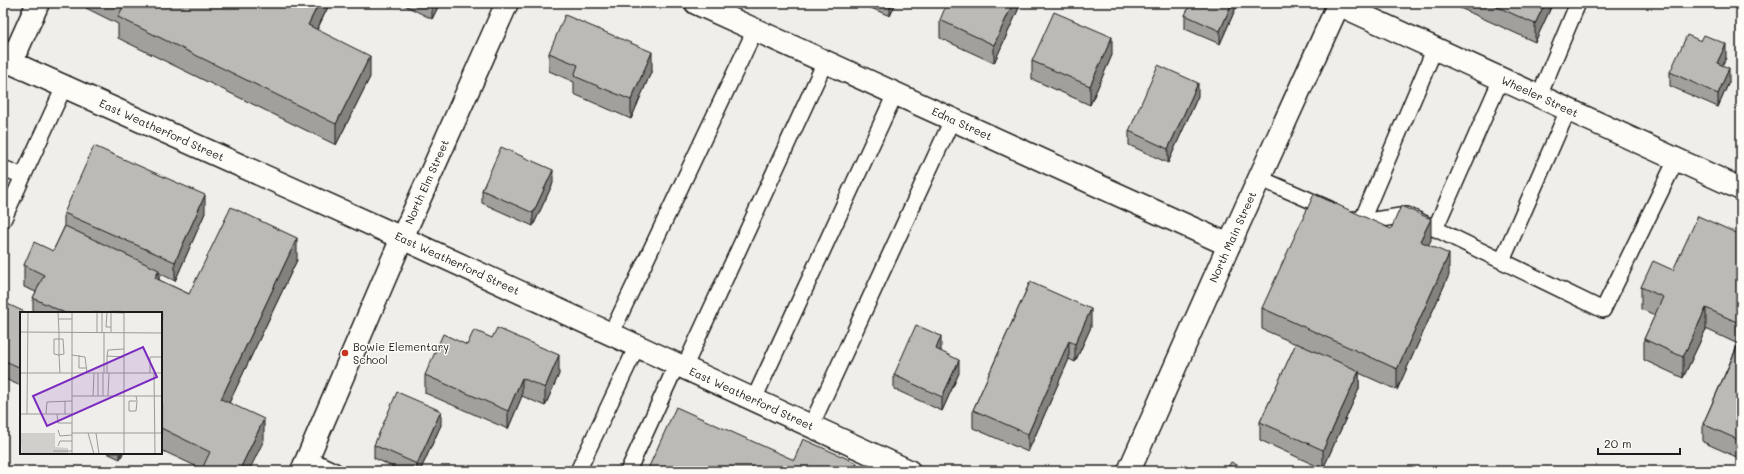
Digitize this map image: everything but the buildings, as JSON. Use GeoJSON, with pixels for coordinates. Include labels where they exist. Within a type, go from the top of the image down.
{"type":"FeatureCollection","features":[{"type":"Feature","properties":{"kind":"street"},"geometry":{"type":"LineString","coordinates":[[7,61],[38,3]]}},
{"type":"Feature","properties":{"kind":"street","name":"North Elm Street"},"geometry":{"type":"LineString","coordinates":[[305,465],[402,238],[507,3]]}},
{"type":"Feature","properties":{"kind":"street","name":"Edna Street"},"geometry":{"type":"LineString","coordinates":[[696,3],[1229,245]]}},
{"type":"Feature","properties":{"kind":"street","name":"Wheeler Street"},"geometry":{"type":"LineString","coordinates":[[1338,3],[1741,189]]}},
{"type":"Feature","properties":{"kind":"street","name":"North Main Street"},"geometry":{"type":"LineString","coordinates":[[1129,471],[1338,3]]}},
{"type":"Feature","properties":{"kind":"street","name":"East Weatherford Street"},"geometry":{"type":"LineString","coordinates":[[7,61],[402,238],[754,399],[896,468]]}},
{"type":"Feature","properties":{"kind":"lane"},"geometry":{"type":"LineString","coordinates":[[1538,96],[1578,3]]}},
{"type":"Feature","properties":{"kind":"lane"},"geometry":{"type":"LineString","coordinates":[[611,334],[755,30]]}},
{"type":"Feature","properties":{"kind":"lane"},"geometry":{"type":"LineString","coordinates":[[1361,222],[1435,48]]}},
{"type":"Feature","properties":{"kind":"lane"},"geometry":{"type":"LineString","coordinates":[[628,471],[681,366],[825,62]]}},
{"type":"Feature","properties":{"kind":"lane"},"geometry":{"type":"LineString","coordinates":[[1436,229],[1501,79]]}},
{"type":"Feature","properties":{"kind":"lane"},"geometry":{"type":"LineString","coordinates":[[3,220],[64,87]]}},
{"type":"Feature","properties":{"kind":"lane"},"geometry":{"type":"LineString","coordinates":[[754,399],[895,94]]}},
{"type":"Feature","properties":{"kind":"lane"},"geometry":{"type":"LineString","coordinates":[[1502,261],[1568,110]]}},
{"type":"Feature","properties":{"kind":"lane"},"geometry":{"type":"LineString","coordinates":[[811,426],[952,120]]}},
{"type":"Feature","properties":{"kind":"lane"},"geometry":{"type":"LineString","coordinates":[[1259,178],[1361,222],[1407,215],[1603,310],[1676,160]]}},
{"type":"Feature","properties":{"kind":"lane"},"geometry":{"type":"LineString","coordinates":[[3,168],[23,176]]}},
{"type":"Feature","properties":{"kind":"lane"},"geometry":{"type":"LineString","coordinates":[[578,471],[637,346]]}},
{"type":"Feature","properties":{"kind":"lane"},"geometry":{"type":"LineString","coordinates":[[305,465],[335,471]]}},
{"type":"Feature","properties":{"kind":"place","name":"Bowie Elementary School"},"geometry":{"type":"Point","coordinates":[345,353]}}]}
